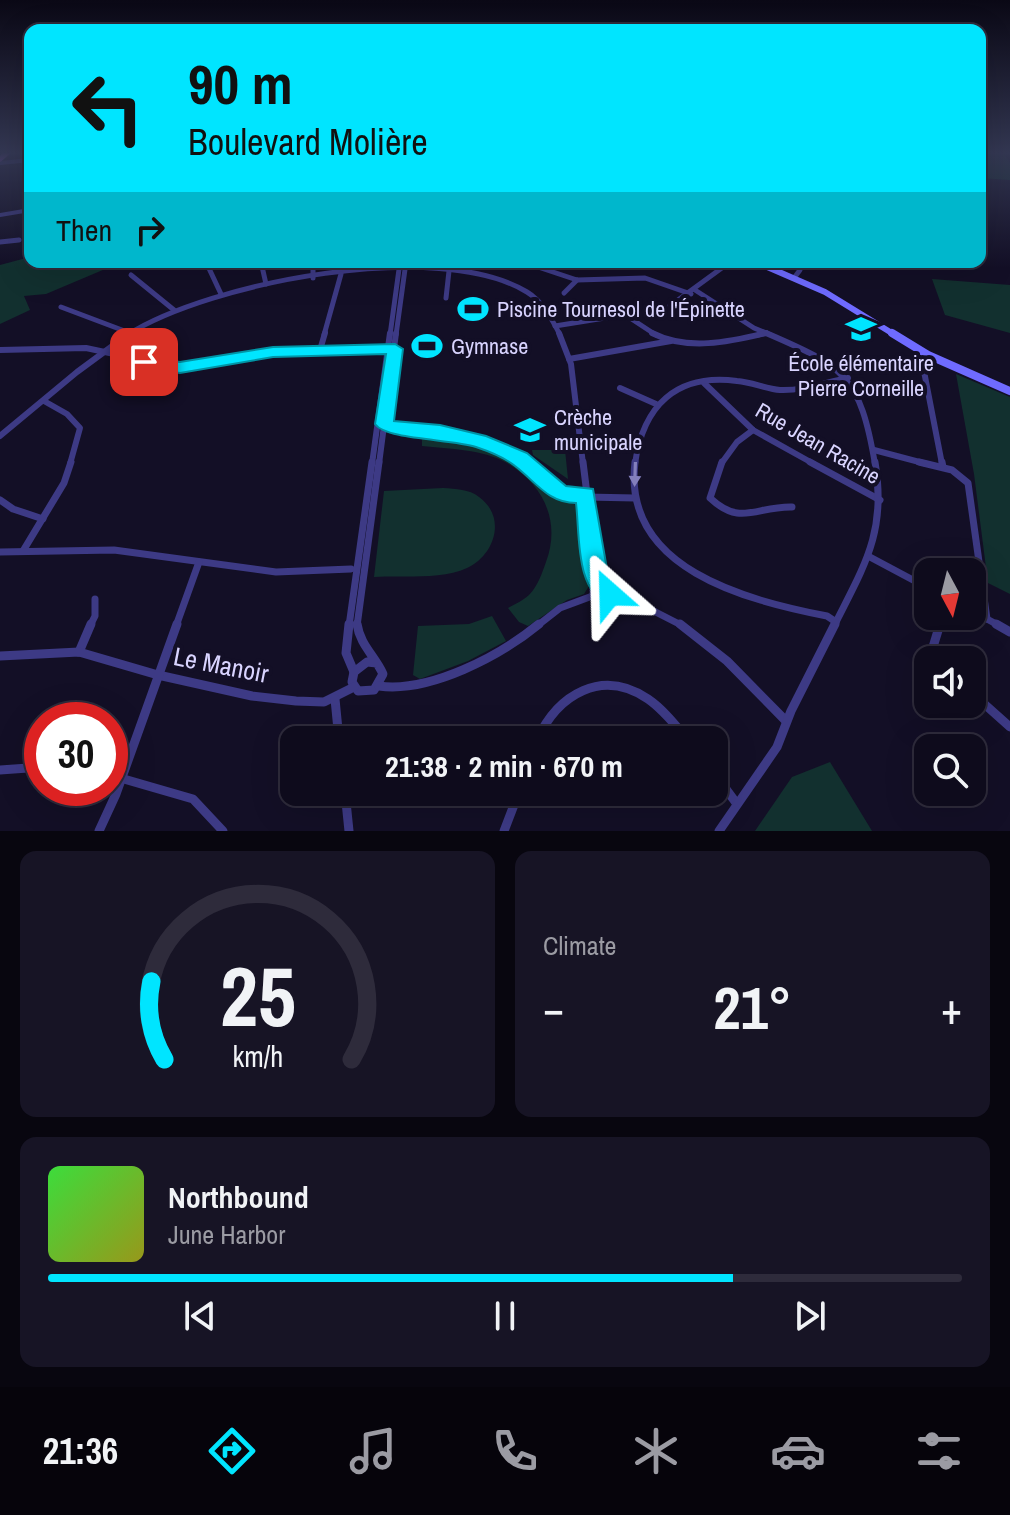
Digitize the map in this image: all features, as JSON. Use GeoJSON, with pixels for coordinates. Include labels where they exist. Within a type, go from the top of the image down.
{"type":"FeatureCollection","features":[{"type":"Feature","properties":{"kind":"street"},"geometry":{"type":"LineString","coordinates":[[0,215],[24,211]]}},
{"type":"Feature","properties":{"kind":"street"},"geometry":{"type":"LineString","coordinates":[[0,242],[19,240]]}},
{"type":"Feature","properties":{"kind":"street"},"geometry":{"type":"LineString","coordinates":[[209,268],[221,294]]}},
{"type":"Feature","properties":{"kind":"street"},"geometry":{"type":"LineString","coordinates":[[262,268],[266,284]]}},
{"type":"Feature","properties":{"kind":"street"},"geometry":{"type":"LineString","coordinates":[[313,268],[313,278]]}},
{"type":"Feature","properties":{"kind":"street"},"geometry":{"type":"LineString","coordinates":[[362,272],[363,268]]}},
{"type":"Feature","properties":{"kind":"street"},"geometry":{"type":"LineString","coordinates":[[446,298],[451,268]]}},
{"type":"Feature","properties":{"kind":"street"},"geometry":{"type":"LineString","coordinates":[[540,268],[577,280],[645,278],[693,292],[766,333],[827,361],[848,378],[874,450],[879,519],[868,556],[786,721],[777,747],[719,831]]}},
{"type":"Feature","properties":{"kind":"street"},"geometry":{"type":"LineString","coordinates":[[555,326],[667,308],[723,268]]}},
{"type":"Feature","properties":{"kind":"street"},"geometry":{"type":"LineString","coordinates":[[770,268],[825,292],[928,355],[1010,391]]}},
{"type":"Feature","properties":{"kind":"street"},"geometry":{"type":"LineString","coordinates":[[794,278],[799,268]]}},
{"type":"Feature","properties":{"kind":"street"},"geometry":{"type":"LineString","coordinates":[[354,687],[354,672],[346,653],[354,582],[402,270]]}},
{"type":"Feature","properties":{"kind":"street"},"geometry":{"type":"LineString","coordinates":[[0,436],[130,333],[174,310],[221,294],[266,284],[362,272],[449,271],[495,278],[525,291],[542,306],[555,326],[569,359],[598,583],[593,589],[595,595]]}},
{"type":"Feature","properties":{"kind":"street"},"geometry":{"type":"LineString","coordinates":[[320,350],[341,274]]}},
{"type":"Feature","properties":{"kind":"street"},"geometry":{"type":"LineString","coordinates":[[131,275],[174,310]]}},
{"type":"Feature","properties":{"kind":"street"},"geometry":{"type":"LineString","coordinates":[[564,293],[577,280]]}},
{"type":"Feature","properties":{"kind":"street"},"geometry":{"type":"LineString","coordinates":[[61,307],[130,333]]}},
{"type":"Feature","properties":{"kind":"street"},"geometry":{"type":"LineString","coordinates":[[627,316],[639,328],[675,340],[722,344],[766,333]]}},
{"type":"Feature","properties":{"kind":"street"},"geometry":{"type":"LineString","coordinates":[[569,359],[675,340]]}},
{"type":"Feature","properties":{"kind":"street"},"geometry":{"type":"LineString","coordinates":[[0,350],[62,346],[180,368],[273,352],[392,349]]}},
{"type":"Feature","properties":{"kind":"street"},"geometry":{"type":"LineString","coordinates":[[928,355],[922,361],[943,467]]}},
{"type":"Feature","properties":{"kind":"street"},"geometry":{"type":"LineString","coordinates":[[836,622],[827,616],[736,591],[685,567],[657,540],[635,498],[638,434],[643,421],[656,404],[681,390],[704,383],[740,381],[778,390],[848,378]]}},
{"type":"Feature","properties":{"kind":"street","name":"Rue Jean Racine"},"geometry":{"type":"LineString","coordinates":[[704,383],[753,430],[880,500]]}},
{"type":"Feature","properties":{"kind":"street"},"geometry":{"type":"LineString","coordinates":[[620,388],[656,404]]}},
{"type":"Feature","properties":{"kind":"street"},"geometry":{"type":"LineString","coordinates":[[23,551],[64,483],[80,428],[55,405],[44,401]]}},
{"type":"Feature","properties":{"kind":"street"},"geometry":{"type":"LineString","coordinates":[[379,686],[383,674],[364,649],[357,623],[381,421]]}},
{"type":"Feature","properties":{"kind":"street"},"geometry":{"type":"LineString","coordinates":[[381,421],[391,428],[464,436],[487,444],[520,458],[562,495],[575,502],[585,497]]}},
{"type":"Feature","properties":{"kind":"street"},"geometry":{"type":"LineString","coordinates":[[753,430],[743,435],[730,449],[710,486],[710,498],[719,508],[742,516],[753,516],[778,505],[792,507]]}},
{"type":"Feature","properties":{"kind":"street"},"geometry":{"type":"LineString","coordinates":[[874,450],[943,467],[961,475],[968,483],[987,619],[1010,632]]}},
{"type":"Feature","properties":{"kind":"street"},"geometry":{"type":"LineString","coordinates":[[562,495],[635,498]]}},
{"type":"Feature","properties":{"kind":"street"},"geometry":{"type":"LineString","coordinates":[[0,500],[13,509],[43,519]]}},
{"type":"Feature","properties":{"kind":"street"},"geometry":{"type":"LineString","coordinates":[[0,552],[114,550],[276,572],[351,569]]}},
{"type":"Feature","properties":{"kind":"street"},"geometry":{"type":"LineString","coordinates":[[868,556],[914,581]]}},
{"type":"Feature","properties":{"kind":"street"},"geometry":{"type":"LineString","coordinates":[[128,748],[199,562]]}},
{"type":"Feature","properties":{"kind":"street"},"geometry":{"type":"LineString","coordinates":[[598,583],[608,586],[610,594]]}},
{"type":"Feature","properties":{"kind":"street"},"geometry":{"type":"LineString","coordinates":[[354,687],[363,692],[379,686],[402,689],[467,668],[522,638],[560,608],[595,595],[603,598],[610,594],[631,599],[681,622],[732,665],[786,721]]}},
{"type":"Feature","properties":{"kind":"street"},"geometry":{"type":"LineString","coordinates":[[79,652],[95,616],[95,599]]}},
{"type":"Feature","properties":{"kind":"street","name":"Le Manoir"},"geometry":{"type":"LineString","coordinates":[[0,656],[79,652],[158,675],[252,696],[324,702],[335,699]]}},
{"type":"Feature","properties":{"kind":"street"},"geometry":{"type":"LineString","coordinates":[[354,672],[367,662],[377,663]]}},
{"type":"Feature","properties":{"kind":"street"},"geometry":{"type":"LineString","coordinates":[[544,726],[553,709],[566,696],[584,687],[604,684],[631,689],[649,699],[675,726]]}},
{"type":"Feature","properties":{"kind":"street"},"geometry":{"type":"LineString","coordinates":[[338,726],[335,699],[354,687]]}},
{"type":"Feature","properties":{"kind":"street"},"geometry":{"type":"LineString","coordinates":[[986,706],[1010,727]]}},
{"type":"Feature","properties":{"kind":"street"},"geometry":{"type":"LineString","coordinates":[[0,770],[24,768]]}},
{"type":"Feature","properties":{"kind":"street"},"geometry":{"type":"LineString","coordinates":[[128,780],[193,799],[223,831]]}},
{"type":"Feature","properties":{"kind":"street"},"geometry":{"type":"LineString","coordinates":[[728,792],[737,804]]}},
{"type":"Feature","properties":{"kind":"street"},"geometry":{"type":"LineString","coordinates":[[99,831],[107,806]]}},
{"type":"Feature","properties":{"kind":"street"},"geometry":{"type":"LineString","coordinates":[[346,806],[349,831]]}},
{"type":"Feature","properties":{"kind":"street"},"geometry":{"type":"LineString","coordinates":[[504,831],[514,806]]}},
{"type":"Feature","properties":{"kind":"green space"},"geometry":{"type":"Polygon","coordinates":[[[24,259],[24,268],[108,268],[46,294],[24,296],[30,310],[0,324],[0,265],[24,259]]]}},
{"type":"Feature","properties":{"kind":"green space"},"geometry":{"type":"Polygon","coordinates":[[[932,279],[1010,285],[1010,333],[945,315],[932,279]]]}},
{"type":"Feature","properties":{"kind":"green space"},"geometry":{"type":"Polygon","coordinates":[[[956,374],[1010,397],[1010,594],[988,583],[974,474],[956,374]]]}},
{"type":"Feature","properties":{"kind":"green space"},"geometry":{"type":"Polygon","coordinates":[[[422,431],[497,448],[528,466],[585,510],[591,583],[584,594],[567,600],[528,626],[519,622],[508,608],[529,595],[537,584],[550,547],[550,519],[540,493],[520,472],[497,458],[477,452],[422,446],[422,431]]]}},
{"type":"Feature","properties":{"kind":"green space"},"geometry":{"type":"Polygon","coordinates":[[[532,450],[565,450],[568,479],[533,455],[532,450]]]}},
{"type":"Feature","properties":{"kind":"green space"},"geometry":{"type":"Polygon","coordinates":[[[443,488],[471,492],[488,505],[495,525],[485,554],[477,562],[457,572],[374,577],[384,491],[443,488]]]}},
{"type":"Feature","properties":{"kind":"green space"},"geometry":{"type":"Polygon","coordinates":[[[492,616],[506,641],[468,661],[420,679],[413,675],[418,626],[469,624],[492,616]]]}},
{"type":"Feature","properties":{"kind":"green space"},"geometry":{"type":"Polygon","coordinates":[[[830,762],[872,831],[755,831],[792,777],[830,762]]]}},
{"type":"Feature","properties":{"kind":"place","name":"Piscine Tournesol de l'Épinette"},"geometry":{"type":"Point","coordinates":[473,309]}},
{"type":"Feature","properties":{"kind":"place","name":"École élémentaire Pierre Corneille"},"geometry":{"type":"Point","coordinates":[861,329]}},
{"type":"Feature","properties":{"kind":"place","name":"Gymnase"},"geometry":{"type":"Point","coordinates":[427,346]}},
{"type":"Feature","properties":{"kind":"place","name":"Crèche municipale"},"geometry":{"type":"Point","coordinates":[530,430]}},
{"type":"Feature","properties":{"kind":"route"},"geometry":{"type":"LineString","coordinates":[[144,362],[180,368],[273,352],[395,349],[384,424],[391,428],[440,432],[479,441],[520,458],[562,495],[586,495],[596,575],[598,583],[608,586],[610,594]]}}]}
